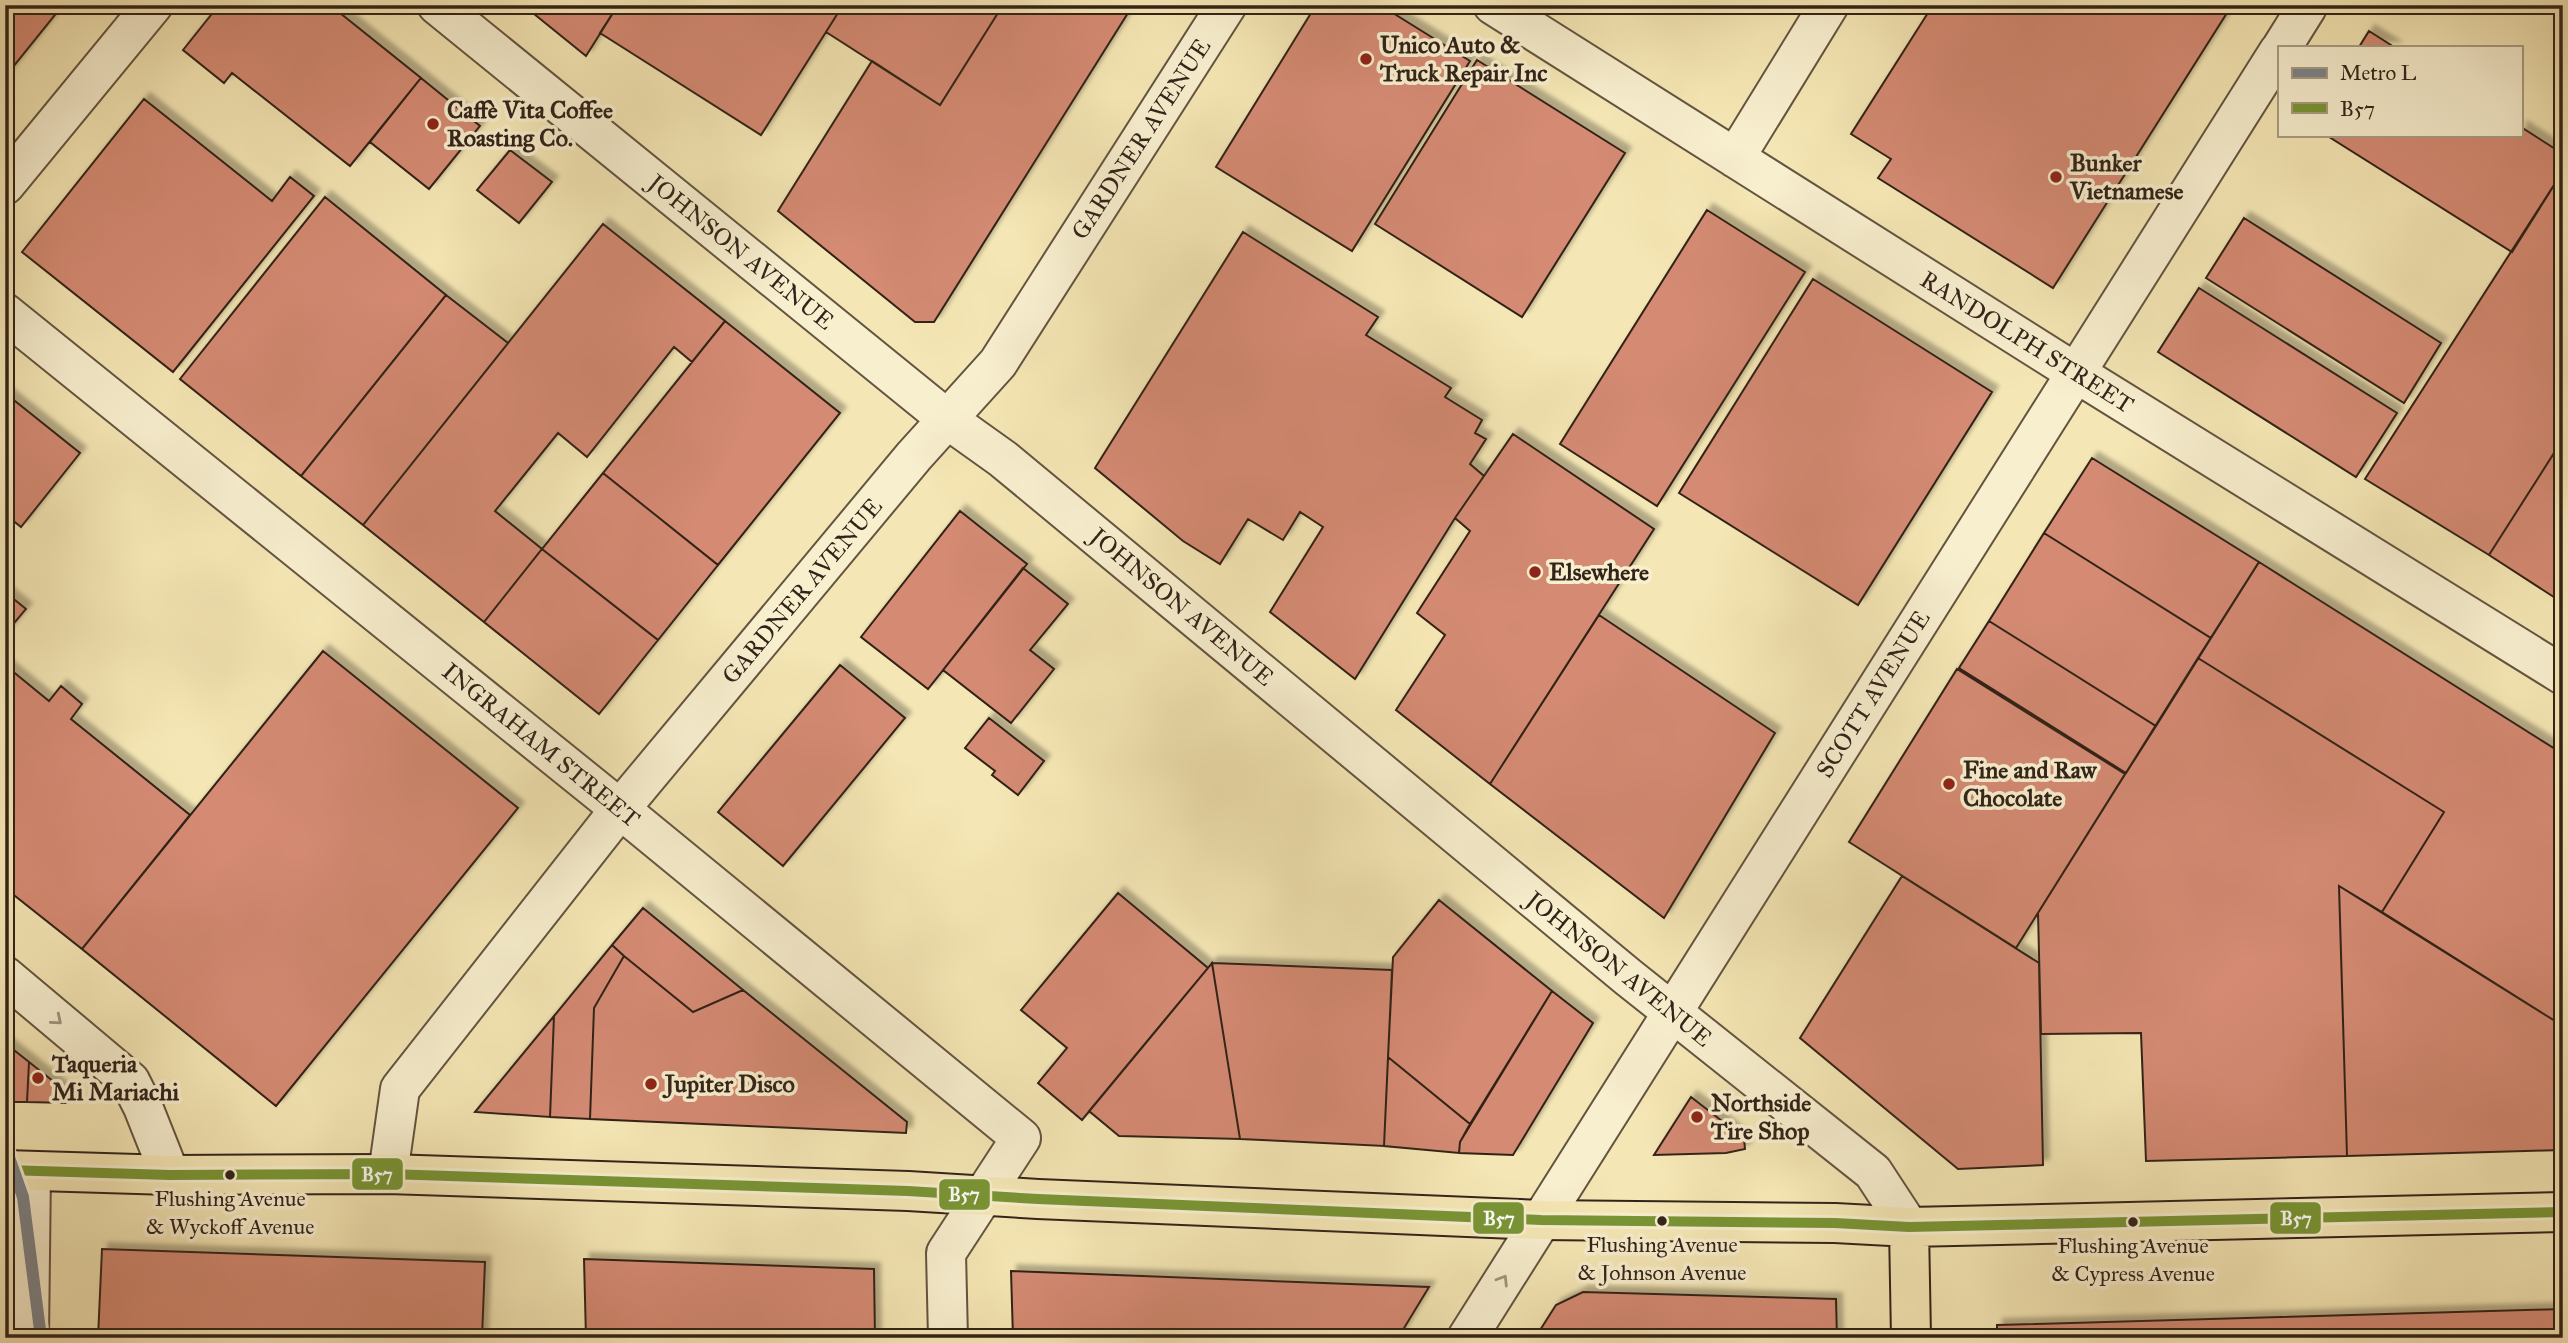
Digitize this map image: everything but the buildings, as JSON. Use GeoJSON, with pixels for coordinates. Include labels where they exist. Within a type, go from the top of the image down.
{"type":"FeatureCollection","features":[{"type":"Feature","properties":{"kind":"main road"},"geometry":{"type":"LineString","coordinates":[[18,1170],[170,1175],[388,1174],[895,1190],[1541,1220],[1835,1223],[1909,1227],[2563,1212]]}},
{"type":"Feature","properties":{"kind":"main road"},"geometry":{"type":"LineString","coordinates":[[1909,1227],[1911,1338]]}},
{"type":"Feature","properties":{"kind":"street"},"geometry":{"type":"LineString","coordinates":[[5,185],[153,5]]}},
{"type":"Feature","properties":{"kind":"street","name":"JOHNSON AVENUE"},"geometry":{"type":"LineString","coordinates":[[437,5],[947,419],[1003,458],[1672,1013],[1873,1172],[1909,1227]]}},
{"type":"Feature","properties":{"kind":"street","name":"GARDNER AVENUE"},"geometry":{"type":"LineString","coordinates":[[388,1174],[400,1089],[620,809],[947,419],[998,363],[1227,5]]}},
{"type":"Feature","properties":{"kind":"street","name":"RANDOLPH STREET"},"geometry":{"type":"LineString","coordinates":[[1493,5],[2076,373],[2563,675]]}},
{"type":"Feature","properties":{"kind":"street"},"geometry":{"type":"LineString","coordinates":[[1735,158],[1829,5]]}},
{"type":"Feature","properties":{"kind":"street","name":"SCOTT AVENUE"},"geometry":{"type":"LineString","coordinates":[[2282,46],[2307,7]]}},
{"type":"Feature","properties":{"kind":"street","name":"SCOTT AVENUE"},"geometry":{"type":"LineString","coordinates":[[1467,1338],[2278,52]]}},
{"type":"Feature","properties":{"kind":"street","name":"INGRAHAM STREET"},"geometry":{"type":"LineString","coordinates":[[5,313],[620,809],[1021,1138],[985,1196]]}},
{"type":"Feature","properties":{"kind":"street"},"geometry":{"type":"LineString","coordinates":[[5,976],[130,1081],[170,1175]]}},
{"type":"Feature","properties":{"kind":"street"},"geometry":{"type":"LineString","coordinates":[[18,1170],[29,1338]]}},
{"type":"Feature","properties":{"kind":"street"},"geometry":{"type":"LineString","coordinates":[[948,1338],[946,1253],[985,1196]]}},
{"type":"Feature","properties":{"kind":"metro line","name":"L"},"geometry":{"type":"LineString","coordinates":[[5,1146],[23,1197],[41,1338]]}},
{"type":"Feature","properties":{"kind":"transit line","name":"B57"},"geometry":{"type":"LineString","coordinates":[[5,1170],[170,1175],[388,1174],[908,1191],[1541,1220],[1835,1223],[1909,1227],[2563,1212]]}},
{"type":"Feature","properties":{"kind":"place","name":"Unico Auto & Truck Repair Inc"},"geometry":{"type":"Point","coordinates":[1366,59]}},
{"type":"Feature","properties":{"kind":"place","name":"Caffè Vita Coffee Roasting Co."},"geometry":{"type":"Point","coordinates":[433,124]}},
{"type":"Feature","properties":{"kind":"place","name":"Bunker Vietnamese"},"geometry":{"type":"Point","coordinates":[2056,177]}},
{"type":"Feature","properties":{"kind":"place","name":"Elsewhere"},"geometry":{"type":"Point","coordinates":[1535,572]}},
{"type":"Feature","properties":{"kind":"place","name":"Fine and Raw Chocolate"},"geometry":{"type":"Point","coordinates":[1949,784]}},
{"type":"Feature","properties":{"kind":"place","name":"Taqueria Mi Mariachi"},"geometry":{"type":"Point","coordinates":[38,1078]}},
{"type":"Feature","properties":{"kind":"place","name":"Jupiter Disco"},"geometry":{"type":"Point","coordinates":[651,1084]}},
{"type":"Feature","properties":{"kind":"place","name":"Northside Tire Shop"},"geometry":{"type":"Point","coordinates":[1697,1117]}},
{"type":"Feature","properties":{"kind":"place","name":"Flushing Avenue & Wyckoff Avenue"},"geometry":{"type":"Point","coordinates":[230,1175]}},
{"type":"Feature","properties":{"kind":"place","name":"Flushing Avenue & Johnson Avenue"},"geometry":{"type":"Point","coordinates":[1662,1221]}},
{"type":"Feature","properties":{"kind":"place","name":"Flushing Avenue & Cypress Avenue"},"geometry":{"type":"Point","coordinates":[2133,1222]}}]}
